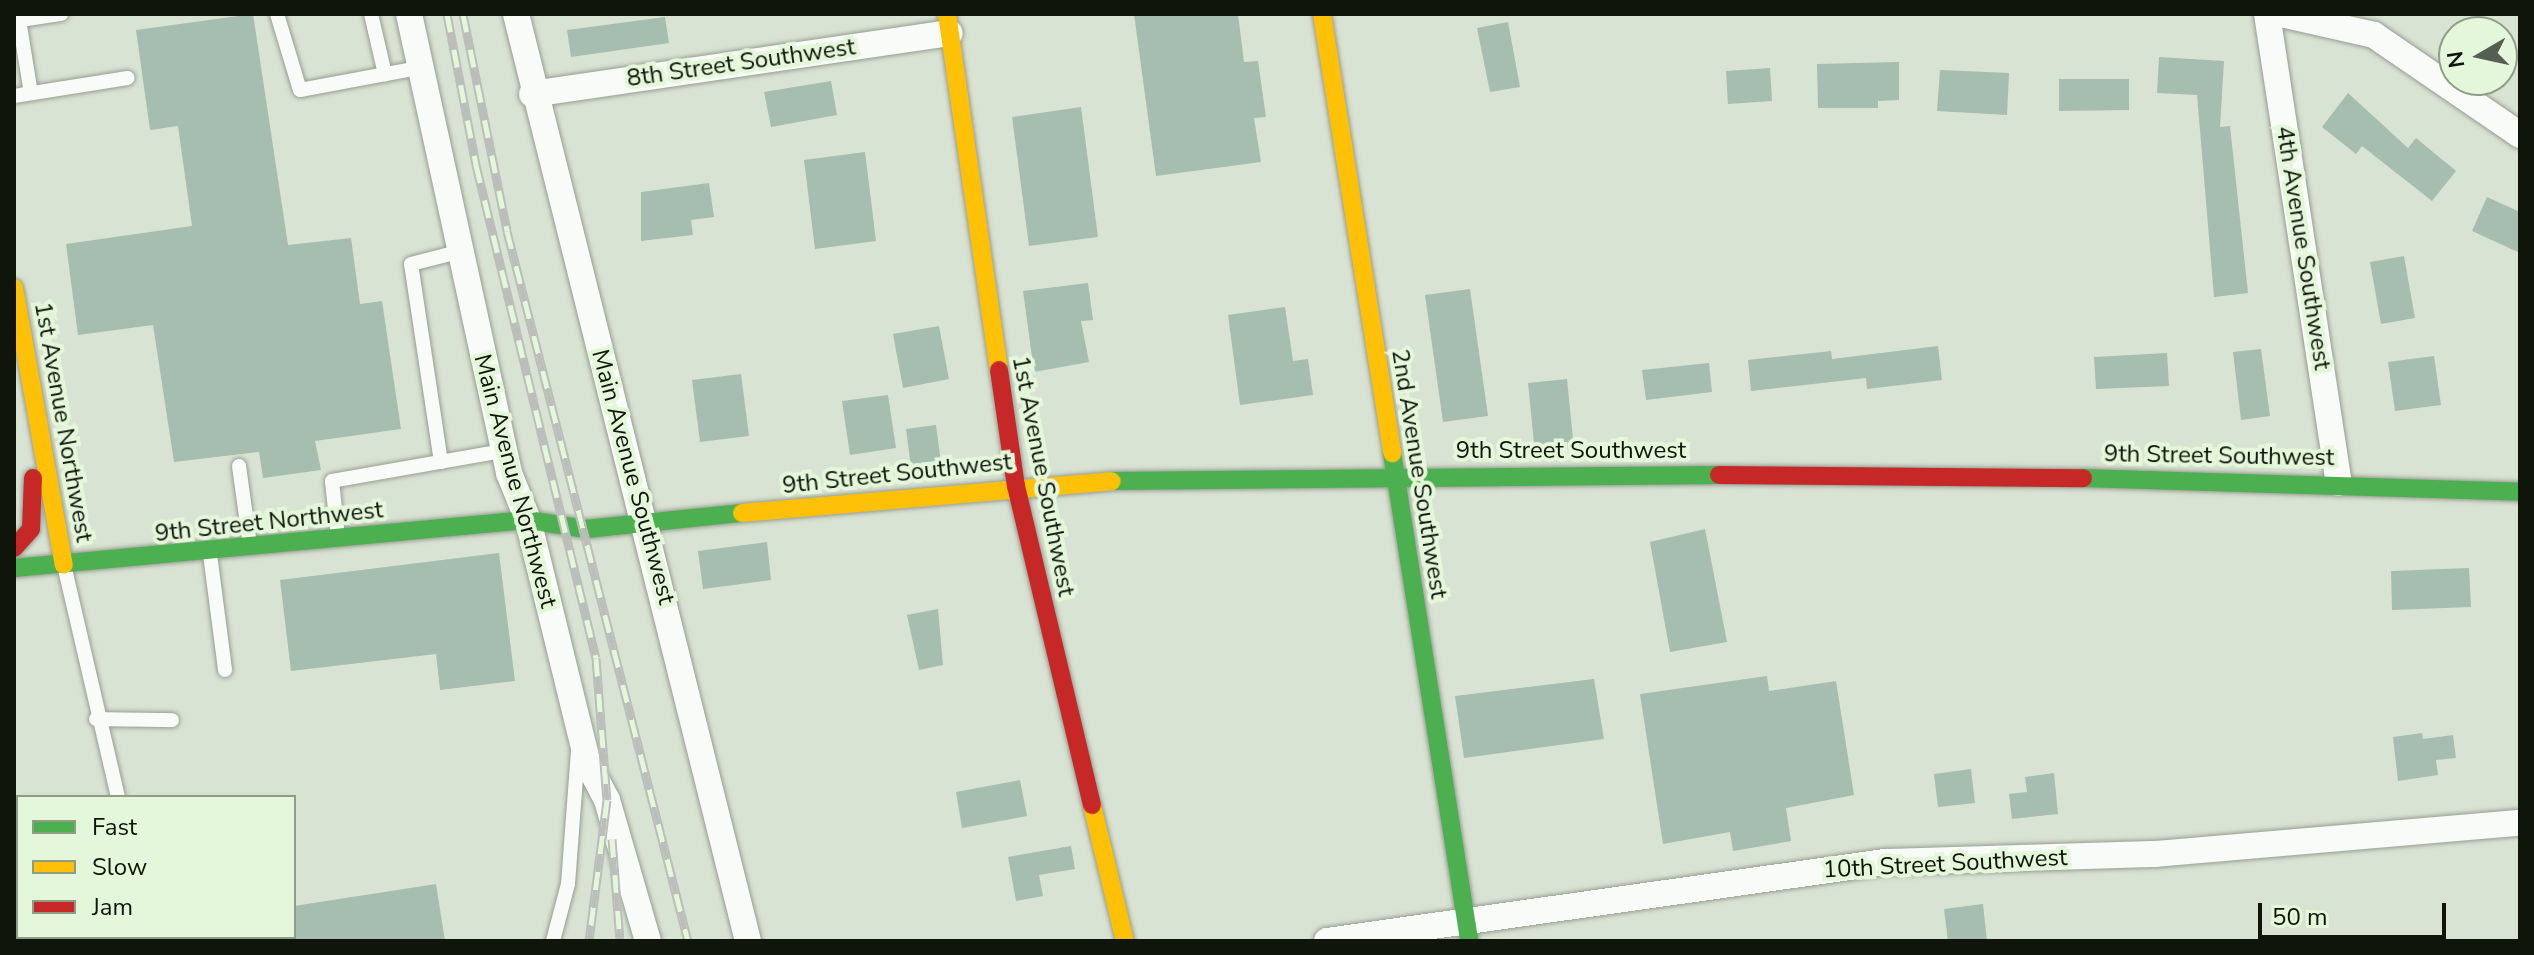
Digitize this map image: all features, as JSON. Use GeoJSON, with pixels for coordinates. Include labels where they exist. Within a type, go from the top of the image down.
{"type":"FeatureCollection","features":[{"type":"Feature","properties":{"kind":"street","name":"Main Avenue Northwest"},"geometry":{"type":"LineString","coordinates":[[409,14],[503,451],[528,520],[579,731],[628,861],[648,941]]}},
{"type":"Feature","properties":{"kind":"street","name":"Main Avenue Southwest"},"geometry":{"type":"LineString","coordinates":[[516,14],[532,94],[646,525],[748,941]]}},
{"type":"Feature","properties":{"kind":"street","name":"2nd Avenue Southwest"},"geometry":{"type":"LineString","coordinates":[[1322,14],[1467,930]]}},
{"type":"Feature","properties":{"kind":"street","name":"4th Avenue Southwest"},"geometry":{"type":"LineString","coordinates":[[2267,14],[2339,482]]}},
{"type":"Feature","properties":{"kind":"street"},"geometry":{"type":"LineString","coordinates":[[2281,14],[2374,35],[2520,135]]}},
{"type":"Feature","properties":{"kind":"street","name":"8th Street Southwest"},"geometry":{"type":"LineString","coordinates":[[532,94],[949,23]]}},
{"type":"Feature","properties":{"kind":"street","name":"1st Avenue Southwest"},"geometry":{"type":"LineString","coordinates":[[949,23],[1016,486],[1125,941]]}},
{"type":"Feature","properties":{"kind":"street","name":"1st Avenue Northwest"},"geometry":{"type":"LineString","coordinates":[[14,288],[64,565]]}},
{"type":"Feature","properties":{"kind":"street"},"geometry":{"type":"LineString","coordinates":[[14,548],[31,529],[36,407]]}},
{"type":"Feature","properties":{"kind":"street","name":"9th Street Southwest"},"geometry":{"type":"LineString","coordinates":[[528,520],[567,529],[646,525],[1016,486],[1395,475],[2339,482],[2520,492]]}},
{"type":"Feature","properties":{"kind":"street","name":"9th Street Northwest"},"geometry":{"type":"LineString","coordinates":[[14,568],[210,554],[528,520]]}},
{"type":"Feature","properties":{"kind":"street","name":"10th Street Southwest"},"geometry":{"type":"LineString","coordinates":[[1327,941],[1467,930],[1885,862],[2155,854],[2520,823]]}},
{"type":"Feature","properties":{"kind":"lane"},"geometry":{"type":"LineString","coordinates":[[31,93],[17,19],[61,14]]}},
{"type":"Feature","properties":{"kind":"lane"},"geometry":{"type":"LineString","coordinates":[[277,14],[300,90],[419,68]]}},
{"type":"Feature","properties":{"kind":"lane"},"geometry":{"type":"LineString","coordinates":[[371,14],[385,74]]}},
{"type":"Feature","properties":{"kind":"lane"},"geometry":{"type":"LineString","coordinates":[[14,96],[128,78]]}},
{"type":"Feature","properties":{"kind":"lane"},"geometry":{"type":"LineString","coordinates":[[441,462],[411,264],[458,252]]}},
{"type":"Feature","properties":{"kind":"lane"},"geometry":{"type":"LineString","coordinates":[[338,540],[332,481],[503,451]]}},
{"type":"Feature","properties":{"kind":"lane"},"geometry":{"type":"LineString","coordinates":[[239,466],[250,549]]}},
{"type":"Feature","properties":{"kind":"lane"},"geometry":{"type":"LineString","coordinates":[[210,554],[225,670]]}},
{"type":"Feature","properties":{"kind":"lane"},"geometry":{"type":"LineString","coordinates":[[64,565],[96,719],[117,795]]}},
{"type":"Feature","properties":{"kind":"lane"},"geometry":{"type":"LineString","coordinates":[[96,719],[172,720]]}},
{"type":"Feature","properties":{"kind":"lane"},"geometry":{"type":"LineString","coordinates":[[553,941],[568,884],[579,731]]}},
{"type":"Feature","properties":{"kind":"building"},"geometry":{"type":"Polygon","coordinates":[[[253,14],[288,245],[351,238],[360,304],[382,301],[401,429],[315,441],[321,470],[263,478],[259,452],[174,462],[153,325],[78,335],[66,244],[192,226],[178,126],[150,130],[136,30],[253,14]]]}},
{"type":"Feature","properties":{"kind":"building"},"geometry":{"type":"Polygon","coordinates":[[[1134,14],[1238,14],[1244,62],[1258,61],[1266,117],[1254,118],[1261,162],[1156,176],[1134,14]]]}},
{"type":"Feature","properties":{"kind":"building"},"geometry":{"type":"Polygon","coordinates":[[[665,17],[669,43],[571,57],[567,30],[665,17]]]}},
{"type":"Feature","properties":{"kind":"building"},"geometry":{"type":"Polygon","coordinates":[[[1508,22],[1520,87],[1490,92],[1477,28],[1508,22]]]}},
{"type":"Feature","properties":{"kind":"building"},"geometry":{"type":"Polygon","coordinates":[[[2159,57],[2224,61],[2220,127],[2230,126],[2248,293],[2214,297],[2197,95],[2157,93],[2159,57]]]}},
{"type":"Feature","properties":{"kind":"building"},"geometry":{"type":"Polygon","coordinates":[[[1899,62],[1899,100],[1878,101],[1878,108],[1818,108],[1817,64],[1899,62]]]}},
{"type":"Feature","properties":{"kind":"building"},"geometry":{"type":"Polygon","coordinates":[[[1770,68],[1772,101],[1728,104],[1726,71],[1770,68]]]}},
{"type":"Feature","properties":{"kind":"building"},"geometry":{"type":"Polygon","coordinates":[[[1940,70],[2009,73],[2007,115],[1937,111],[1940,70]]]}},
{"type":"Feature","properties":{"kind":"building"},"geometry":{"type":"Polygon","coordinates":[[[2059,79],[2129,79],[2129,110],[2059,111],[2059,79]]]}},
{"type":"Feature","properties":{"kind":"building"},"geometry":{"type":"Polygon","coordinates":[[[831,81],[837,115],[771,127],[764,92],[831,81]]]}},
{"type":"Feature","properties":{"kind":"building"},"geometry":{"type":"Polygon","coordinates":[[[2348,93],[2408,148],[2416,138],[2456,171],[2432,201],[2362,146],[2356,154],[2322,127],[2348,93]]]}},
{"type":"Feature","properties":{"kind":"building"},"geometry":{"type":"Polygon","coordinates":[[[1081,107],[1098,237],[1029,246],[1012,117],[1081,107]]]}},
{"type":"Feature","properties":{"kind":"building"},"geometry":{"type":"Polygon","coordinates":[[[865,152],[876,241],[815,249],[804,160],[865,152]]]}},
{"type":"Feature","properties":{"kind":"building"},"geometry":{"type":"Polygon","coordinates":[[[709,183],[714,217],[691,220],[693,235],[641,241],[641,192],[709,183]]]}},
{"type":"Feature","properties":{"kind":"building"},"geometry":{"type":"Polygon","coordinates":[[[2487,197],[2520,212],[2520,253],[2472,231],[2487,197]]]}},
{"type":"Feature","properties":{"kind":"building"},"geometry":{"type":"Polygon","coordinates":[[[2404,256],[2415,318],[2381,324],[2370,262],[2404,256]]]}},
{"type":"Feature","properties":{"kind":"building"},"geometry":{"type":"Polygon","coordinates":[[[1088,283],[1093,320],[1081,321],[1089,362],[1034,372],[1023,291],[1088,283]]]}},
{"type":"Feature","properties":{"kind":"building"},"geometry":{"type":"Polygon","coordinates":[[[1470,289],[1488,416],[1443,422],[1425,295],[1470,289]]]}},
{"type":"Feature","properties":{"kind":"building"},"geometry":{"type":"Polygon","coordinates":[[[1285,307],[1293,361],[1308,359],[1313,395],[1240,405],[1228,315],[1285,307]]]}},
{"type":"Feature","properties":{"kind":"building"},"geometry":{"type":"Polygon","coordinates":[[[939,326],[949,379],[903,388],[893,334],[939,326]]]}},
{"type":"Feature","properties":{"kind":"building"},"geometry":{"type":"Polygon","coordinates":[[[1938,346],[1942,380],[1867,389],[1866,378],[1751,391],[1748,360],[1831,351],[1832,359],[1938,346]]]}},
{"type":"Feature","properties":{"kind":"building"},"geometry":{"type":"Polygon","coordinates":[[[2261,349],[2270,416],[2241,420],[2233,352],[2261,349]]]}},
{"type":"Feature","properties":{"kind":"building"},"geometry":{"type":"Polygon","coordinates":[[[2167,353],[2169,386],[2096,389],[2094,357],[2167,353]]]}},
{"type":"Feature","properties":{"kind":"building"},"geometry":{"type":"Polygon","coordinates":[[[2434,356],[2441,405],[2395,411],[2388,362],[2434,356]]]}},
{"type":"Feature","properties":{"kind":"building"},"geometry":{"type":"Polygon","coordinates":[[[1709,363],[1712,392],[1646,400],[1642,370],[1709,363]]]}},
{"type":"Feature","properties":{"kind":"building"},"geometry":{"type":"Polygon","coordinates":[[[741,374],[749,436],[700,442],[692,380],[741,374]]]}},
{"type":"Feature","properties":{"kind":"building"},"geometry":{"type":"Polygon","coordinates":[[[1567,379],[1574,449],[1535,453],[1528,383],[1567,379]]]}},
{"type":"Feature","properties":{"kind":"building"},"geometry":{"type":"Polygon","coordinates":[[[888,395],[896,448],[850,455],[842,401],[888,395]]]}},
{"type":"Feature","properties":{"kind":"building"},"geometry":{"type":"Polygon","coordinates":[[[936,425],[941,463],[911,467],[906,429],[936,425]]]}},
{"type":"Feature","properties":{"kind":"building"},"geometry":{"type":"Polygon","coordinates":[[[1705,529],[1727,642],[1670,652],[1650,542],[1705,529]]]}},
{"type":"Feature","properties":{"kind":"building"},"geometry":{"type":"Polygon","coordinates":[[[767,542],[771,580],[703,589],[698,551],[767,542]]]}},
{"type":"Feature","properties":{"kind":"building"},"geometry":{"type":"Polygon","coordinates":[[[499,553],[515,681],[440,690],[436,654],[291,671],[280,580],[499,553]]]}},
{"type":"Feature","properties":{"kind":"building"},"geometry":{"type":"Polygon","coordinates":[[[2469,568],[2471,607],[2392,610],[2391,571],[2469,568]]]}},
{"type":"Feature","properties":{"kind":"building"},"geometry":{"type":"Polygon","coordinates":[[[938,609],[943,665],[919,670],[907,615],[938,609]]]}},
{"type":"Feature","properties":{"kind":"building"},"geometry":{"type":"Polygon","coordinates":[[[1767,676],[1769,691],[1836,681],[1854,795],[1786,808],[1791,841],[1733,851],[1730,832],[1663,844],[1640,694],[1767,676]]]}},
{"type":"Feature","properties":{"kind":"building"},"geometry":{"type":"Polygon","coordinates":[[[1594,679],[1604,739],[1464,758],[1455,696],[1594,679]]]}},
{"type":"Feature","properties":{"kind":"building"},"geometry":{"type":"Polygon","coordinates":[[[2422,733],[2423,739],[2453,735],[2456,758],[2436,760],[2438,775],[2398,781],[2393,737],[2422,733]]]}},
{"type":"Feature","properties":{"kind":"building"},"geometry":{"type":"Polygon","coordinates":[[[1971,769],[1975,803],[1938,807],[1934,774],[1971,769]]]}},
{"type":"Feature","properties":{"kind":"building"},"geometry":{"type":"Polygon","coordinates":[[[2054,773],[2058,814],[2012,819],[2009,794],[2027,792],[2025,777],[2054,773]]]}},
{"type":"Feature","properties":{"kind":"building"},"geometry":{"type":"Polygon","coordinates":[[[1020,780],[1027,816],[962,828],[956,792],[1020,780]]]}},
{"type":"Feature","properties":{"kind":"building"},"geometry":{"type":"Polygon","coordinates":[[[1071,846],[1075,869],[1039,875],[1043,896],[1016,901],[1008,857],[1071,846]]]}},
{"type":"Feature","properties":{"kind":"building"},"geometry":{"type":"Polygon","coordinates":[[[436,884],[445,941],[294,941],[296,906],[436,884]]]}},
{"type":"Feature","properties":{"kind":"building"},"geometry":{"type":"Polygon","coordinates":[[[1983,904],[1987,941],[1948,941],[1944,909],[1983,904]]]}},
{"type":"Feature","properties":{"kind":"railway"},"geometry":{"type":"LineString","coordinates":[[447,14],[476,165],[596,658],[607,800],[589,941]]}},
{"type":"Feature","properties":{"kind":"railway"},"geometry":{"type":"LineString","coordinates":[[463,14],[507,231],[688,941]]}},
{"type":"Feature","properties":{"kind":"railway"},"geometry":{"type":"LineString","coordinates":[[612,839],[620,941]]}},
{"type":"Feature","properties":{"kind":"traffic: fast"},"geometry":{"type":"LineString","coordinates":[[1392,453],[1469,941]]}},
{"type":"Feature","properties":{"kind":"traffic: fast"},"geometry":{"type":"LineString","coordinates":[[1112,481],[1719,475]]}},
{"type":"Feature","properties":{"kind":"traffic: fast"},"geometry":{"type":"LineString","coordinates":[[2083,478],[2520,492]]}},
{"type":"Feature","properties":{"kind":"traffic: fast"},"geometry":{"type":"LineString","coordinates":[[14,568],[528,520],[586,529],[742,513]]}},
{"type":"Feature","properties":{"kind":"traffic: slow"},"geometry":{"type":"LineString","coordinates":[[947,14],[999,370]]}},
{"type":"Feature","properties":{"kind":"traffic: slow"},"geometry":{"type":"LineString","coordinates":[[1322,14],[1392,453]]}},
{"type":"Feature","properties":{"kind":"traffic: slow"},"geometry":{"type":"LineString","coordinates":[[14,288],[64,565]]}},
{"type":"Feature","properties":{"kind":"traffic: slow"},"geometry":{"type":"LineString","coordinates":[[742,513],[1112,481]]}},
{"type":"Feature","properties":{"kind":"traffic: slow"},"geometry":{"type":"LineString","coordinates":[[1092,805],[1125,941]]}},
{"type":"Feature","properties":{"kind":"traffic: jam"},"geometry":{"type":"LineString","coordinates":[[999,370],[1016,486],[1092,805]]}},
{"type":"Feature","properties":{"kind":"traffic: jam"},"geometry":{"type":"LineString","coordinates":[[1719,475],[2083,478]]}},
{"type":"Feature","properties":{"kind":"traffic: jam"},"geometry":{"type":"LineString","coordinates":[[14,548],[31,529],[33,478]]}}]}
